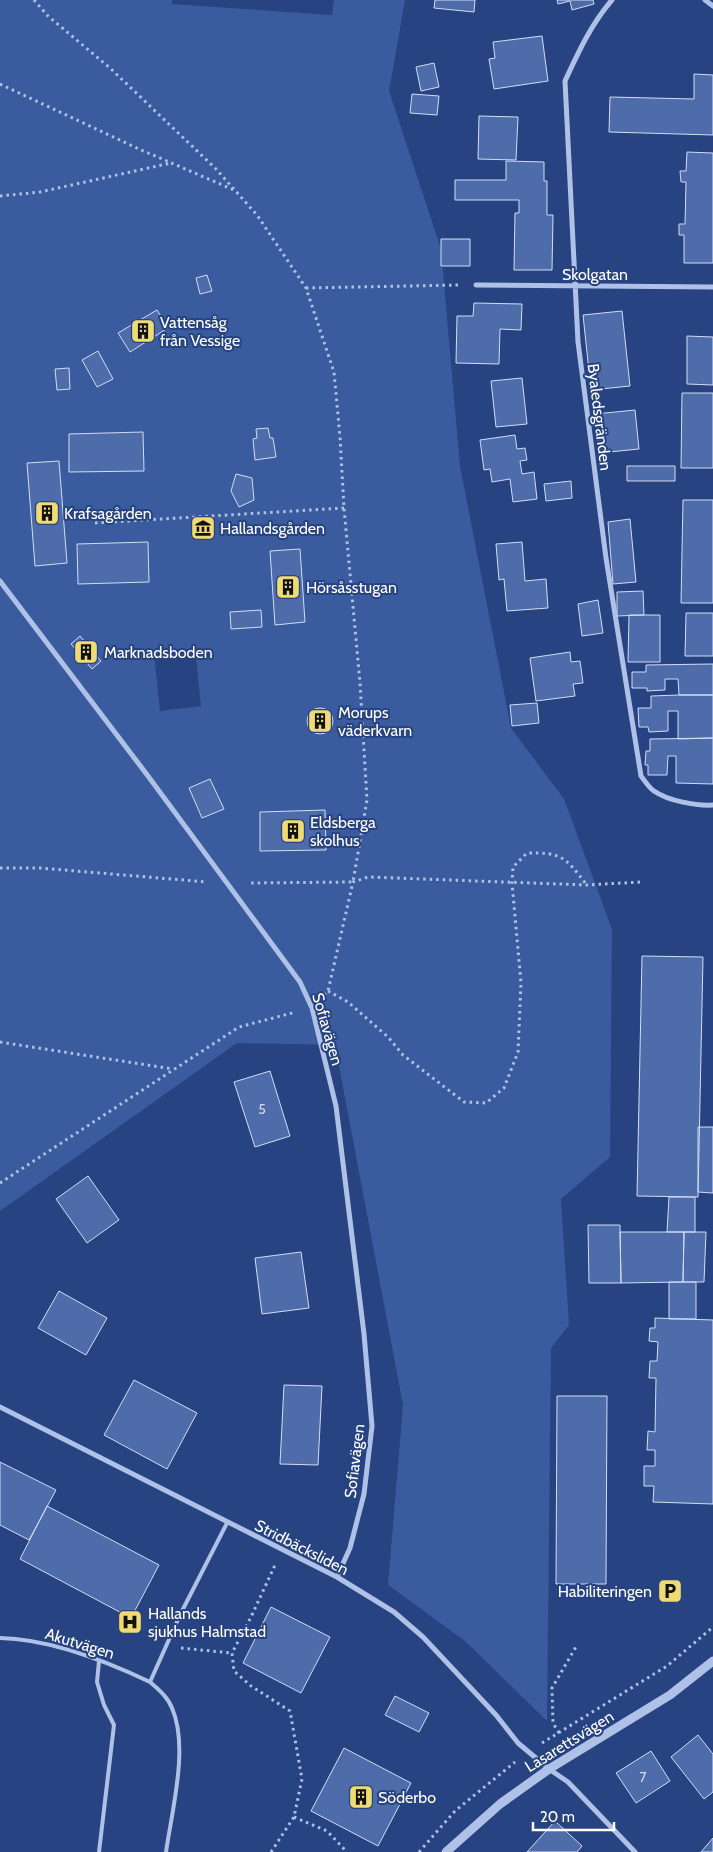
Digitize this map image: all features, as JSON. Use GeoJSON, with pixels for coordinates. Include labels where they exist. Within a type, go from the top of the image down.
{"type":"FeatureCollection","features":[{"type":"Feature","properties":{"kind":"street","name":"Byaledsgränden"},"geometry":{"type":"LineString","coordinates":[[612,0],[604,9],[582,44],[565,82],[578,342],[606,558],[642,776],[653,790],[665,797],[703,806],[713,805]]}},
{"type":"Feature","properties":{"kind":"street"},"geometry":{"type":"LineString","coordinates":[[705,0],[713,6]]}},
{"type":"Feature","properties":{"kind":"street","name":"Skolgatan"},"geometry":{"type":"LineString","coordinates":[[476,285],[713,287]]}},
{"type":"Feature","properties":{"kind":"street","name":"Sofiavägen"},"geometry":{"type":"LineString","coordinates":[[0,581],[300,982],[312,1008],[336,1106],[364,1334],[372,1426],[364,1494],[350,1548],[337,1577]]}},
{"type":"Feature","properties":{"kind":"street","name":"Stridbäcksliden"},"geometry":{"type":"LineString","coordinates":[[0,1407],[337,1577],[394,1612],[423,1637],[496,1715],[527,1752],[549,1770],[568,1782],[635,1852]]}},
{"type":"Feature","properties":{"kind":"street","name":"Lasarettsvägen"},"geometry":{"type":"LineString","coordinates":[[446,1852],[500,1804],[549,1770],[670,1695],[713,1662]]}},
{"type":"Feature","properties":{"kind":"lane"},"geometry":{"type":"LineString","coordinates":[[166,1852],[179,1764],[179,1732],[172,1706],[161,1691],[150,1682],[166,1644],[227,1523]]}},
{"type":"Feature","properties":{"kind":"lane","name":"Akutvägen"},"geometry":{"type":"LineString","coordinates":[[0,1638],[14,1638],[61,1648],[150,1682]]}},
{"type":"Feature","properties":{"kind":"lane"},"geometry":{"type":"LineString","coordinates":[[99,1661],[96,1682],[114,1725],[99,1852]]}},
{"type":"Feature","properties":{"kind":"path"},"geometry":{"type":"LineString","coordinates":[[0,1183],[239,1027],[312,1008],[328,991],[353,882],[367,800],[360,683],[334,372],[306,288],[256,215],[236,190],[174,128],[110,68],[48,16],[34,0]]}},
{"type":"Feature","properties":{"kind":"path"},"geometry":{"type":"LineString","coordinates":[[0,84],[171,163],[236,190]]}},
{"type":"Feature","properties":{"kind":"path"},"geometry":{"type":"LineString","coordinates":[[0,196],[40,192],[171,163]]}},
{"type":"Feature","properties":{"kind":"path"},"geometry":{"type":"LineString","coordinates":[[306,288],[434,284],[476,285]]}},
{"type":"Feature","properties":{"kind":"path"},"geometry":{"type":"LineString","coordinates":[[95,524],[344,508]]}},
{"type":"Feature","properties":{"kind":"path"},"geometry":{"type":"LineString","coordinates":[[328,991],[348,1002],[388,1037],[403,1055],[464,1102],[486,1103],[504,1088],[518,1052],[522,983],[512,883],[513,868],[527,852],[546,852],[568,860],[586,885]]}},
{"type":"Feature","properties":{"kind":"path"},"geometry":{"type":"LineString","coordinates":[[0,868],[40,868],[228,884],[353,882],[368,877],[586,885],[641,882]]}},
{"type":"Feature","properties":{"kind":"path"},"geometry":{"type":"LineString","coordinates":[[0,1042],[174,1070]]}},
{"type":"Feature","properties":{"kind":"path"},"geometry":{"type":"LineString","coordinates":[[271,1852],[294,1817],[302,1779],[290,1711],[251,1686],[234,1670],[232,1653],[282,1550]]}},
{"type":"Feature","properties":{"kind":"path"},"geometry":{"type":"LineString","coordinates":[[419,1852],[455,1812],[527,1752],[667,1666],[713,1627]]}},
{"type":"Feature","properties":{"kind":"path"},"geometry":{"type":"LineString","coordinates":[[166,1644],[183,1649],[232,1653]]}},
{"type":"Feature","properties":{"kind":"path"},"geometry":{"type":"LineString","coordinates":[[559,1732],[554,1723],[552,1688],[578,1645]]}},
{"type":"Feature","properties":{"kind":"path"},"geometry":{"type":"LineString","coordinates":[[294,1817],[327,1831],[347,1852]]}},
{"type":"Feature","properties":{"kind":"shaded area"},"geometry":{"type":"Polygon","coordinates":[[[0,0],[172,0],[172,4],[332,15],[334,0],[405,0],[389,91],[441,249],[460,466],[511,728],[564,799],[612,929],[610,1157],[561,1199],[569,1325],[551,1348],[547,1721],[465,1641],[388,1585],[403,1405],[335,1045],[237,1043],[0,1211],[0,0]],[[157,311],[118,333],[130,352],[168,328],[157,311]],[[98,351],[82,360],[96,387],[113,379],[98,351]],[[143,432],[69,434],[70,472],[144,471],[143,432]],[[59,461],[28,463],[36,566],[67,563],[59,461]],[[148,542],[77,544],[78,583],[149,582],[148,542]],[[300,549],[270,551],[275,624],[305,622],[300,549]],[[80,637],[71,644],[92,668],[101,660],[80,637]],[[195,648],[154,654],[160,711],[201,706],[195,648]],[[321,708],[310,712],[306,722],[311,731],[320,735],[328,731],[333,721],[329,712],[321,708]],[[325,810],[260,812],[261,851],[326,850],[325,810]]]}},
{"type":"Feature","properties":{"kind":"building"},"geometry":{"type":"Polygon","coordinates":[[[435,0],[475,0],[474,12],[434,8],[435,0]]]}},
{"type":"Feature","properties":{"kind":"building"},"geometry":{"type":"Polygon","coordinates":[[[557,0],[593,0],[594,4],[572,10],[570,1],[558,4],[557,0]]]}},
{"type":"Feature","properties":{"kind":"building"},"geometry":{"type":"Polygon","coordinates":[[[542,36],[548,81],[494,89],[489,59],[495,58],[493,42],[542,36]]]}},
{"type":"Feature","properties":{"kind":"building"},"geometry":{"type":"Polygon","coordinates":[[[434,63],[439,87],[421,91],[416,67],[434,63]]]}},
{"type":"Feature","properties":{"kind":"building"},"geometry":{"type":"Polygon","coordinates":[[[694,74],[713,75],[713,135],[609,132],[610,97],[694,99],[694,74]]]}},
{"type":"Feature","properties":{"kind":"building"},"geometry":{"type":"Polygon","coordinates":[[[412,94],[439,96],[437,115],[410,113],[412,94]]]}},
{"type":"Feature","properties":{"kind":"building"},"geometry":{"type":"Polygon","coordinates":[[[479,116],[518,117],[516,160],[478,159],[479,116]]]}},
{"type":"Feature","properties":{"kind":"building"},"geometry":{"type":"Polygon","coordinates":[[[687,152],[713,153],[713,263],[684,263],[684,235],[679,235],[679,224],[685,224],[686,182],[681,182],[680,171],[686,171],[687,152]]]}},
{"type":"Feature","properties":{"kind":"building"},"geometry":{"type":"Polygon","coordinates":[[[506,161],[544,162],[544,181],[547,181],[547,215],[553,215],[552,270],[514,270],[515,213],[519,213],[519,200],[455,200],[455,180],[506,180],[506,161]]]}},
{"type":"Feature","properties":{"kind":"building"},"geometry":{"type":"Polygon","coordinates":[[[441,239],[470,239],[470,266],[441,266],[441,239]]]}},
{"type":"Feature","properties":{"kind":"building"},"geometry":{"type":"Polygon","coordinates":[[[207,275],[212,291],[200,294],[196,278],[207,275]]]}},
{"type":"Feature","properties":{"kind":"building"},"geometry":{"type":"Polygon","coordinates":[[[474,303],[522,304],[521,330],[500,329],[499,364],[456,363],[457,316],[473,316],[474,303]]]}},
{"type":"Feature","properties":{"kind":"building","name":"Vattensåg från Vessige"},"geometry":{"type":"Polygon","coordinates":[[[157,310],[168,328],[130,352],[118,333],[157,310]]]}},
{"type":"Feature","properties":{"kind":"building"},"geometry":{"type":"Polygon","coordinates":[[[622,311],[630,386],[591,390],[583,315],[622,311]]]}},
{"type":"Feature","properties":{"kind":"building"},"geometry":{"type":"Polygon","coordinates":[[[687,336],[713,337],[713,385],[687,384],[687,336]]]}},
{"type":"Feature","properties":{"kind":"building"},"geometry":{"type":"Polygon","coordinates":[[[98,351],[113,379],[97,387],[82,360],[98,351]]]}},
{"type":"Feature","properties":{"kind":"building"},"geometry":{"type":"Polygon","coordinates":[[[69,368],[70,389],[57,390],[55,369],[69,368]]]}},
{"type":"Feature","properties":{"kind":"building"},"geometry":{"type":"Polygon","coordinates":[[[522,378],[527,424],[496,427],[491,381],[522,378]]]}},
{"type":"Feature","properties":{"kind":"building"},"geometry":{"type":"Polygon","coordinates":[[[682,393],[713,393],[713,468],[681,468],[682,393]]]}},
{"type":"Feature","properties":{"kind":"building"},"geometry":{"type":"Polygon","coordinates":[[[635,410],[639,449],[599,453],[595,414],[635,410]]]}},
{"type":"Feature","properties":{"kind":"building"},"geometry":{"type":"Polygon","coordinates":[[[268,428],[270,438],[273,438],[276,457],[255,460],[253,439],[257,438],[256,429],[268,428]]]}},
{"type":"Feature","properties":{"kind":"building"},"geometry":{"type":"Polygon","coordinates":[[[143,432],[144,471],[69,472],[69,434],[143,432]]]}},
{"type":"Feature","properties":{"kind":"building"},"geometry":{"type":"Polygon","coordinates":[[[515,435],[517,449],[525,448],[527,460],[520,461],[522,474],[534,472],[537,499],[513,502],[510,479],[492,482],[490,469],[484,470],[480,440],[515,435]]]}},
{"type":"Feature","properties":{"kind":"building","name":"Krafsagården"},"geometry":{"type":"Polygon","coordinates":[[[59,461],[67,563],[35,566],[27,463],[59,461]]]}},
{"type":"Feature","properties":{"kind":"building"},"geometry":{"type":"Polygon","coordinates":[[[627,466],[675,466],[675,481],[627,481],[627,466]]]}},
{"type":"Feature","properties":{"kind":"building"},"geometry":{"type":"Polygon","coordinates":[[[236,474],[252,478],[254,500],[239,507],[231,491],[236,474]]]}},
{"type":"Feature","properties":{"kind":"building"},"geometry":{"type":"Polygon","coordinates":[[[571,481],[572,498],[546,501],[544,484],[571,481]]]}},
{"type":"Feature","properties":{"kind":"building"},"geometry":{"type":"Polygon","coordinates":[[[683,500],[713,500],[713,603],[681,603],[683,500]]]}},
{"type":"Feature","properties":{"kind":"building"},"geometry":{"type":"Polygon","coordinates":[[[630,519],[636,582],[613,584],[608,522],[630,519]]]}},
{"type":"Feature","properties":{"kind":"building"},"geometry":{"type":"Polygon","coordinates":[[[148,542],[149,582],[78,584],[77,544],[148,542]]]}},
{"type":"Feature","properties":{"kind":"building"},"geometry":{"type":"Polygon","coordinates":[[[522,542],[525,581],[546,579],[548,608],[507,611],[504,579],[499,580],[496,544],[522,542]]]}},
{"type":"Feature","properties":{"kind":"building","name":"Hörsåsstugan"},"geometry":{"type":"Polygon","coordinates":[[[300,549],[305,622],[275,625],[270,551],[300,549]]]}},
{"type":"Feature","properties":{"kind":"building"},"geometry":{"type":"Polygon","coordinates":[[[643,591],[644,615],[617,616],[617,592],[643,591]]]}},
{"type":"Feature","properties":{"kind":"building"},"geometry":{"type":"Polygon","coordinates":[[[598,600],[603,633],[582,636],[578,604],[598,600]]]}},
{"type":"Feature","properties":{"kind":"building"},"geometry":{"type":"Polygon","coordinates":[[[261,610],[262,627],[231,629],[230,612],[261,610]]]}},
{"type":"Feature","properties":{"kind":"building"},"geometry":{"type":"Polygon","coordinates":[[[686,613],[713,613],[713,656],[685,656],[686,613]]]}},
{"type":"Feature","properties":{"kind":"building"},"geometry":{"type":"Polygon","coordinates":[[[629,615],[660,615],[660,662],[628,662],[629,615]]]}},
{"type":"Feature","properties":{"kind":"building","name":"Marknadsboden"},"geometry":{"type":"Polygon","coordinates":[[[80,636],[101,661],[92,669],[71,644],[80,636]]]}},
{"type":"Feature","properties":{"kind":"building"},"geometry":{"type":"Polygon","coordinates":[[[570,652],[571,662],[580,661],[583,683],[573,684],[575,696],[536,701],[530,658],[570,652]]]}},
{"type":"Feature","properties":{"kind":"building"},"geometry":{"type":"Polygon","coordinates":[[[713,664],[713,695],[679,695],[678,679],[665,679],[665,690],[647,691],[647,688],[632,688],[632,672],[646,672],[646,665],[713,664]]]}},
{"type":"Feature","properties":{"kind":"building"},"geometry":{"type":"Polygon","coordinates":[[[713,695],[713,738],[678,739],[678,711],[668,711],[668,731],[649,732],[648,727],[639,727],[638,708],[651,708],[651,696],[713,695]]]}},
{"type":"Feature","properties":{"kind":"building"},"geometry":{"type":"Polygon","coordinates":[[[537,703],[539,723],[512,726],[510,705],[537,703]]]}},
{"type":"Feature","properties":{"kind":"building","name":"Morups väderkvarn"},"geometry":{"type":"Polygon","coordinates":[[[320,708],[329,712],[333,721],[329,730],[320,734],[311,730],[307,721],[311,712],[320,708]]]}},
{"type":"Feature","properties":{"kind":"building"},"geometry":{"type":"Polygon","coordinates":[[[713,738],[713,784],[676,783],[676,756],[668,756],[667,775],[648,775],[648,765],[645,765],[646,751],[650,751],[650,739],[713,738]]]}},
{"type":"Feature","properties":{"kind":"building"},"geometry":{"type":"Polygon","coordinates":[[[210,779],[224,809],[202,818],[189,788],[210,779]]]}},
{"type":"Feature","properties":{"kind":"building","name":"Eldsberga skolhus"},"geometry":{"type":"Polygon","coordinates":[[[325,810],[326,850],[260,851],[260,812],[325,810]]]}},
{"type":"Feature","properties":{"kind":"building"},"geometry":{"type":"Polygon","coordinates":[[[642,956],[703,957],[698,1197],[637,1196],[642,956]]]}},
{"type":"Feature","properties":{"kind":"building"},"geometry":{"type":"Polygon","coordinates":[[[270,1071],[290,1136],[255,1147],[234,1082],[270,1071]]]}},
{"type":"Feature","properties":{"kind":"building"},"geometry":{"type":"Polygon","coordinates":[[[698,1127],[713,1127],[713,1193],[698,1192],[698,1127]]]}},
{"type":"Feature","properties":{"kind":"building"},"geometry":{"type":"Polygon","coordinates":[[[88,1176],[119,1220],[87,1243],[56,1199],[88,1176]]]}},
{"type":"Feature","properties":{"kind":"building"},"geometry":{"type":"Polygon","coordinates":[[[669,1197],[695,1197],[695,1232],[667,1232],[669,1197]]]}},
{"type":"Feature","properties":{"kind":"building"},"geometry":{"type":"Polygon","coordinates":[[[588,1225],[620,1225],[621,1283],[589,1283],[588,1225]]]}},
{"type":"Feature","properties":{"kind":"building"},"geometry":{"type":"Polygon","coordinates":[[[620,1232],[684,1232],[683,1282],[621,1283],[620,1232]]]}},
{"type":"Feature","properties":{"kind":"building"},"geometry":{"type":"Polygon","coordinates":[[[684,1232],[706,1232],[704,1282],[683,1282],[684,1232]]]}},
{"type":"Feature","properties":{"kind":"building"},"geometry":{"type":"Polygon","coordinates":[[[301,1252],[309,1308],[262,1314],[255,1258],[301,1252]]]}},
{"type":"Feature","properties":{"kind":"building"},"geometry":{"type":"Polygon","coordinates":[[[669,1282],[696,1282],[696,1319],[669,1319],[669,1282]]]}},
{"type":"Feature","properties":{"kind":"building"},"geometry":{"type":"Polygon","coordinates":[[[59,1291],[107,1318],[86,1355],[38,1328],[59,1291]]]}},
{"type":"Feature","properties":{"kind":"building"},"geometry":{"type":"Polygon","coordinates":[[[655,1318],[713,1320],[713,1504],[653,1502],[654,1486],[644,1486],[644,1466],[655,1466],[655,1450],[647,1450],[648,1431],[655,1432],[656,1378],[649,1378],[650,1361],[657,1361],[658,1342],[649,1341],[650,1328],[655,1328],[655,1318]]]}},
{"type":"Feature","properties":{"kind":"building"},"geometry":{"type":"Polygon","coordinates":[[[134,1380],[197,1413],[167,1469],[104,1435],[134,1380]]]}},
{"type":"Feature","properties":{"kind":"building"},"geometry":{"type":"Polygon","coordinates":[[[284,1385],[322,1386],[318,1465],[280,1464],[284,1385]]]}},
{"type":"Feature","properties":{"kind":"building"},"geometry":{"type":"Polygon","coordinates":[[[557,1396],[607,1396],[606,1584],[556,1584],[557,1396]]]}},
{"type":"Feature","properties":{"kind":"building"},"geometry":{"type":"Polygon","coordinates":[[[0,1462],[56,1490],[29,1540],[0,1525],[0,1462]]]}},
{"type":"Feature","properties":{"kind":"building"},"geometry":{"type":"Polygon","coordinates":[[[47,1506],[159,1565],[131,1618],[20,1559],[47,1506]]]}},
{"type":"Feature","properties":{"kind":"building"},"geometry":{"type":"Polygon","coordinates":[[[271,1607],[330,1637],[301,1693],[243,1663],[271,1607]]]}},
{"type":"Feature","properties":{"kind":"building"},"geometry":{"type":"Polygon","coordinates":[[[395,1696],[429,1713],[419,1732],[385,1715],[395,1696]]]}},
{"type":"Feature","properties":{"kind":"building"},"geometry":{"type":"Polygon","coordinates":[[[698,1735],[713,1754],[713,1792],[704,1799],[671,1757],[698,1735]]]}},
{"type":"Feature","properties":{"kind":"building","name":"Söderbo"},"geometry":{"type":"Polygon","coordinates":[[[344,1748],[411,1783],[378,1846],[311,1811],[344,1748]]]}},
{"type":"Feature","properties":{"kind":"building"},"geometry":{"type":"Polygon","coordinates":[[[651,1751],[670,1781],[636,1803],[616,1773],[651,1751]]]}},
{"type":"Feature","properties":{"kind":"building"},"geometry":{"type":"Polygon","coordinates":[[[555,1821],[582,1846],[577,1852],[527,1852],[555,1821]]]}},
{"type":"Feature","properties":{"kind":"building"},"geometry":{"type":"Polygon","coordinates":[[[713,1838],[713,1852],[701,1852],[713,1838]]]}},
{"type":"Feature","properties":{"kind":"place","name":"Vattensåg från Vessige"},"geometry":{"type":"Point","coordinates":[143,331]}},
{"type":"Feature","properties":{"kind":"place","name":"Krafsagården"},"geometry":{"type":"Point","coordinates":[47,513]}},
{"type":"Feature","properties":{"kind":"place","name":"Hallandsgården"},"geometry":{"type":"Point","coordinates":[203,528]}},
{"type":"Feature","properties":{"kind":"place","name":"Hörsåsstugan"},"geometry":{"type":"Point","coordinates":[288,587]}},
{"type":"Feature","properties":{"kind":"place","name":"Marknadsboden"},"geometry":{"type":"Point","coordinates":[86,652]}},
{"type":"Feature","properties":{"kind":"place","name":"Morups väderkvarn"},"geometry":{"type":"Point","coordinates":[320,721]}},
{"type":"Feature","properties":{"kind":"place","name":"Eldsberga skolhus"},"geometry":{"type":"Point","coordinates":[293,831]}},
{"type":"Feature","properties":{"kind":"place","name":"Habiliteringen"},"geometry":{"type":"Point","coordinates":[670,1591]}},
{"type":"Feature","properties":{"kind":"place","name":"Hallands sjukhus Halmstad"},"geometry":{"type":"Point","coordinates":[130,1622]}},
{"type":"Feature","properties":{"kind":"place","name":"Söderbo"},"geometry":{"type":"Point","coordinates":[361,1797]}}]}
